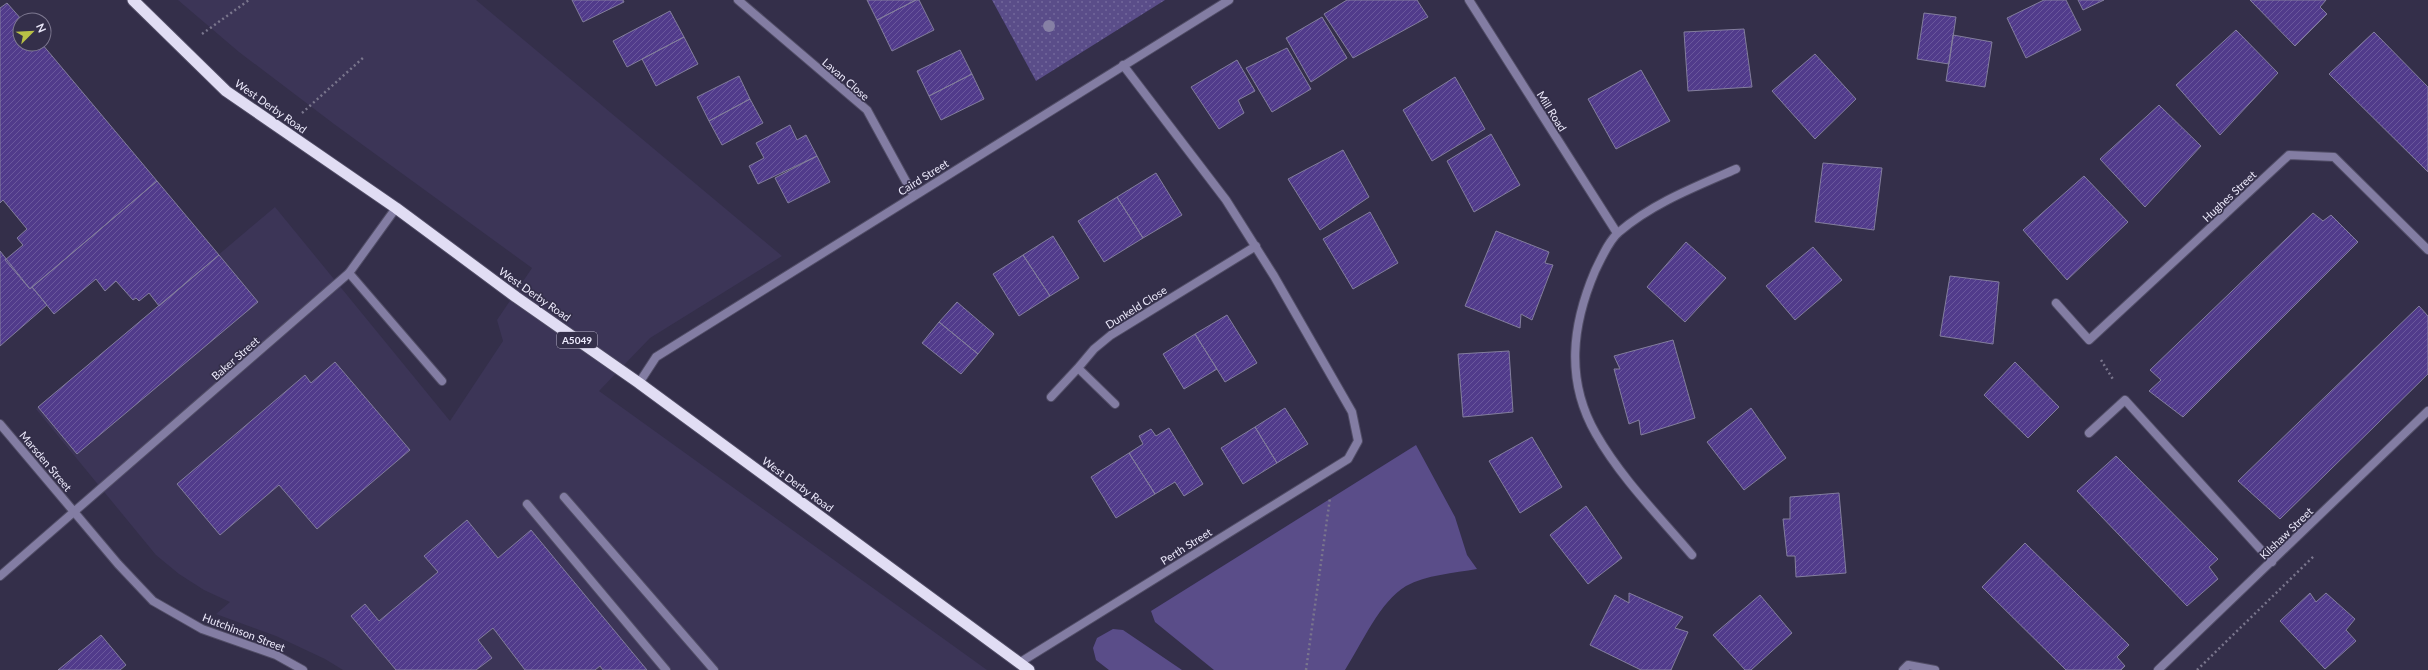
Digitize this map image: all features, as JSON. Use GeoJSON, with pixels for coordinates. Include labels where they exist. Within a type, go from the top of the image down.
{"type":"FeatureCollection","features":[{"type":"Feature","properties":{"kind":"highway","name":"West Derby Road"},"geometry":{"type":"LineString","coordinates":[[133,0],[226,91],[396,208],[516,297],[639,383],[1029,670]]}},
{"type":"Feature","properties":{"kind":"street","name":"Lavan Close"},"geometry":{"type":"LineString","coordinates":[[738,0],[867,110],[914,196]]}},
{"type":"Feature","properties":{"kind":"street","name":"Caird Street"},"geometry":{"type":"LineString","coordinates":[[639,383],[656,357],[1229,0]]}},
{"type":"Feature","properties":{"kind":"street","name":"Mill Road"},"geometry":{"type":"LineString","coordinates":[[1469,0],[1617,233]]}},
{"type":"Feature","properties":{"kind":"street"},"geometry":{"type":"LineString","coordinates":[[1123,65],[1226,200],[1256,246]]}},
{"type":"Feature","properties":{"kind":"street","name":"Hughes Street"},"geometry":{"type":"LineString","coordinates":[[2089,340],[2289,155],[2334,156],[2428,250]]}},
{"type":"Feature","properties":{"kind":"street"},"geometry":{"type":"LineString","coordinates":[[1692,555],[1620,470],[1595,433],[1583,403],[1576,377],[1574,346],[1583,302],[1599,262],[1617,233],[1649,210],[1736,169]]}},
{"type":"Feature","properties":{"kind":"street","name":"Baker Street"},"geometry":{"type":"LineString","coordinates":[[0,576],[76,513],[349,273],[396,208]]}},
{"type":"Feature","properties":{"kind":"street","name":"Dunkeld Close"},"geometry":{"type":"LineString","coordinates":[[1051,397],[1094,349],[1111,335],[1256,246]]}},
{"type":"Feature","properties":{"kind":"street","name":"Perth Street"},"geometry":{"type":"LineString","coordinates":[[1019,663],[1348,459],[1358,441],[1352,412],[1256,246]]}},
{"type":"Feature","properties":{"kind":"street"},"geometry":{"type":"LineString","coordinates":[[349,273],[442,381]]}},
{"type":"Feature","properties":{"kind":"street"},"geometry":{"type":"LineString","coordinates":[[2056,303],[2089,340]]}},
{"type":"Feature","properties":{"kind":"street"},"geometry":{"type":"LineString","coordinates":[[1078,368],[1115,404]]}},
{"type":"Feature","properties":{"kind":"street"},"geometry":{"type":"LineString","coordinates":[[2089,433],[2125,400],[2272,562]]}},
{"type":"Feature","properties":{"kind":"street","name":"Kilshaw Street"},"geometry":{"type":"LineString","coordinates":[[2158,670],[2428,411]]}},
{"type":"Feature","properties":{"kind":"street","name":"Marsden Street"},"geometry":{"type":"LineString","coordinates":[[0,424],[76,513]]}},
{"type":"Feature","properties":{"kind":"street"},"geometry":{"type":"LineString","coordinates":[[564,497],[714,670]]}},
{"type":"Feature","properties":{"kind":"street"},"geometry":{"type":"LineString","coordinates":[[527,504],[666,670]]}},
{"type":"Feature","properties":{"kind":"street","name":"Hutchinson Street"},"geometry":{"type":"LineString","coordinates":[[76,513],[118,564],[153,601],[202,629],[276,655],[303,670]]}},
{"type":"Feature","properties":{"kind":"street"},"geometry":{"type":"LineString","coordinates":[[1903,670],[1908,665],[1935,670]]}},
{"type":"Feature","properties":{"kind":"path"},"geometry":{"type":"LineString","coordinates":[[183,49],[248,0]]}},
{"type":"Feature","properties":{"kind":"path"},"geometry":{"type":"LineString","coordinates":[[283,130],[364,57]]}},
{"type":"Feature","properties":{"kind":"path"},"geometry":{"type":"LineString","coordinates":[[2089,340],[2125,400]]}},
{"type":"Feature","properties":{"kind":"path"},"geometry":{"type":"LineString","coordinates":[[1306,670],[1334,468]]}},
{"type":"Feature","properties":{"kind":"path"},"geometry":{"type":"LineString","coordinates":[[2197,670],[2319,550]]}},
{"type":"Feature","properties":{"kind":"shaded area"},"geometry":{"type":"Polygon","coordinates":[[[178,0],[476,0],[782,256],[650,338],[599,391],[987,670],[343,670],[325,659],[276,636],[216,614],[230,602],[204,590],[179,574],[156,555],[36,409],[275,207],[450,421],[503,341],[497,320],[532,268],[334,124],[239,52],[178,0]]]}},
{"type":"Feature","properties":{"kind":"shaded area"},"geometry":{"type":"Polygon","coordinates":[[[992,0],[1165,0],[1036,81],[992,0]]]}},
{"type":"Feature","properties":{"kind":"shaded area"},"geometry":{"type":"Polygon","coordinates":[[[1416,445],[1455,517],[1467,555],[1477,569],[1422,579],[1406,586],[1388,602],[1379,613],[1345,670],[1214,670],[1155,622],[1151,611],[1416,445]]]}},
{"type":"Feature","properties":{"kind":"shaded area"},"geometry":{"type":"Polygon","coordinates":[[[1113,629],[1123,630],[1182,670],[1109,670],[1096,660],[1093,648],[1097,638],[1113,629]]]}},
{"type":"Feature","properties":{"kind":"building"},"geometry":{"type":"Polygon","coordinates":[[[572,0],[623,0],[624,2],[583,22],[572,0]]]}},
{"type":"Feature","properties":{"kind":"building"},"geometry":{"type":"Polygon","coordinates":[[[867,0],[916,0],[877,20],[867,0]]]}},
{"type":"Feature","properties":{"kind":"building"},"geometry":{"type":"Polygon","coordinates":[[[916,0],[919,0],[934,30],[892,51],[877,20],[916,0]]]}},
{"type":"Feature","properties":{"kind":"building"},"geometry":{"type":"Polygon","coordinates":[[[1347,0],[1417,0],[1428,17],[1353,58],[1324,14],[1347,0]]]}},
{"type":"Feature","properties":{"kind":"building"},"geometry":{"type":"Polygon","coordinates":[[[2044,0],[2066,0],[2081,30],[2026,58],[2007,18],[2044,0]]]}},
{"type":"Feature","properties":{"kind":"building"},"geometry":{"type":"Polygon","coordinates":[[[2078,0],[2104,0],[2083,10],[2078,0]]]}},
{"type":"Feature","properties":{"kind":"building"},"geometry":{"type":"Polygon","coordinates":[[[2250,0],[2326,0],[2320,7],[2327,14],[2295,46],[2250,0]]]}},
{"type":"Feature","properties":{"kind":"building"},"geometry":{"type":"Polygon","coordinates":[[[7,3],[15,12],[12,12],[12,52],[49,52],[157,181],[30,289],[5,260],[23,245],[17,238],[27,229],[3,200],[0,203],[0,8],[7,3]]]}},
{"type":"Feature","properties":{"kind":"building"},"geometry":{"type":"Polygon","coordinates":[[[670,11],[684,37],[627,67],[613,41],[670,11]]]}},
{"type":"Feature","properties":{"kind":"building"},"geometry":{"type":"Polygon","coordinates":[[[1924,13],[1956,17],[1949,64],[1917,59],[1924,13]]]}},
{"type":"Feature","properties":{"kind":"building"},"geometry":{"type":"Polygon","coordinates":[[[1322,17],[1347,58],[1311,82],[1286,38],[1322,17]]]}},
{"type":"Feature","properties":{"kind":"building"},"geometry":{"type":"Polygon","coordinates":[[[1744,29],[1752,87],[1688,91],[1684,32],[1744,29]]]}},
{"type":"Feature","properties":{"kind":"building"},"geometry":{"type":"Polygon","coordinates":[[[2236,30],[2278,73],[2220,135],[2176,85],[2236,30]]]}},
{"type":"Feature","properties":{"kind":"building"},"geometry":{"type":"Polygon","coordinates":[[[2374,32],[2428,87],[2428,172],[2329,74],[2374,32]]]}},
{"type":"Feature","properties":{"kind":"building"},"geometry":{"type":"Polygon","coordinates":[[[1953,35],[1992,42],[1985,87],[1946,81],[1953,35]]]}},
{"type":"Feature","properties":{"kind":"building"},"geometry":{"type":"Polygon","coordinates":[[[684,37],[698,64],[656,86],[642,59],[684,37]]]}},
{"type":"Feature","properties":{"kind":"building"},"geometry":{"type":"Polygon","coordinates":[[[1287,48],[1311,89],[1272,112],[1246,68],[1287,48]]]}},
{"type":"Feature","properties":{"kind":"building"},"geometry":{"type":"Polygon","coordinates":[[[960,50],[972,74],[929,96],[917,71],[960,50]]]}},
{"type":"Feature","properties":{"kind":"building"},"geometry":{"type":"Polygon","coordinates":[[[1815,54],[1856,99],[1815,139],[1772,91],[1815,54]]]}},
{"type":"Feature","properties":{"kind":"building"},"geometry":{"type":"Polygon","coordinates":[[[1237,60],[1255,91],[1238,100],[1244,113],[1219,129],[1191,87],[1237,60]]]}},
{"type":"Feature","properties":{"kind":"building"},"geometry":{"type":"Polygon","coordinates":[[[1641,70],[1670,121],[1616,149],[1588,99],[1641,70]]]}},
{"type":"Feature","properties":{"kind":"building"},"geometry":{"type":"Polygon","coordinates":[[[972,74],[984,99],[941,120],[929,96],[972,74]]]}},
{"type":"Feature","properties":{"kind":"building"},"geometry":{"type":"Polygon","coordinates":[[[739,76],[750,99],[709,121],[697,97],[739,76]]]}},
{"type":"Feature","properties":{"kind":"building"},"geometry":{"type":"Polygon","coordinates":[[[1455,77],[1485,129],[1432,161],[1403,110],[1455,77]]]}},
{"type":"Feature","properties":{"kind":"building"},"geometry":{"type":"Polygon","coordinates":[[[750,99],[763,123],[722,145],[709,121],[750,99]]]}},
{"type":"Feature","properties":{"kind":"building"},"geometry":{"type":"Polygon","coordinates":[[[2159,105],[2201,146],[2145,207],[2100,159],[2159,105]]]}},
{"type":"Feature","properties":{"kind":"building"},"geometry":{"type":"Polygon","coordinates":[[[790,125],[797,140],[806,135],[817,156],[758,184],[749,166],[764,158],[756,143],[790,125]]]}},
{"type":"Feature","properties":{"kind":"building"},"geometry":{"type":"Polygon","coordinates":[[[1491,134],[1520,185],[1474,212],[1447,161],[1491,134]]]}},
{"type":"Feature","properties":{"kind":"building"},"geometry":{"type":"Polygon","coordinates":[[[1343,150],[1369,197],[1320,230],[1288,179],[1343,150]]]}},
{"type":"Feature","properties":{"kind":"building"},"geometry":{"type":"Polygon","coordinates":[[[817,156],[830,182],[788,203],[775,178],[817,156]]]}},
{"type":"Feature","properties":{"kind":"building"},"geometry":{"type":"Polygon","coordinates":[[[1823,163],[1882,168],[1874,230],[1815,222],[1823,163]]]}},
{"type":"Feature","properties":{"kind":"building"},"geometry":{"type":"Polygon","coordinates":[[[1156,173],[1182,215],[1143,238],[1117,197],[1156,173]]]}},
{"type":"Feature","properties":{"kind":"building"},"geometry":{"type":"Polygon","coordinates":[[[2084,176],[2128,222],[2067,280],[2023,230],[2084,176]]]}},
{"type":"Feature","properties":{"kind":"building"},"geometry":{"type":"Polygon","coordinates":[[[157,181],[219,255],[159,306],[149,293],[139,301],[136,298],[133,300],[116,281],[105,291],[96,279],[54,314],[32,287],[157,181]]]}},
{"type":"Feature","properties":{"kind":"building"},"geometry":{"type":"Polygon","coordinates":[[[1117,197],[1143,238],[1104,262],[1078,221],[1117,197]]]}},
{"type":"Feature","properties":{"kind":"building"},"geometry":{"type":"Polygon","coordinates":[[[1370,212],[1398,263],[1353,289],[1323,239],[1370,212]]]}},
{"type":"Feature","properties":{"kind":"building"},"geometry":{"type":"Polygon","coordinates":[[[2313,213],[2323,221],[2331,215],[2358,242],[2183,417],[2149,391],[2161,380],[2150,370],[2313,213]]]}},
{"type":"Feature","properties":{"kind":"building"},"geometry":{"type":"Polygon","coordinates":[[[1496,231],[1549,252],[1545,263],[1553,265],[1532,320],[1521,314],[1520,328],[1465,306],[1496,231]]]}},
{"type":"Feature","properties":{"kind":"building"},"geometry":{"type":"Polygon","coordinates":[[[1053,236],[1079,278],[1050,296],[1023,255],[1053,236]]]}},
{"type":"Feature","properties":{"kind":"building"},"geometry":{"type":"Polygon","coordinates":[[[1686,242],[1726,278],[1685,322],[1647,287],[1686,242]]]}},
{"type":"Feature","properties":{"kind":"building"},"geometry":{"type":"Polygon","coordinates":[[[1813,247],[1842,280],[1795,320],[1766,286],[1813,247]]]}},
{"type":"Feature","properties":{"kind":"building"},"geometry":{"type":"Polygon","coordinates":[[[0,251],[30,289],[32,287],[47,305],[0,346],[0,251]]]}},
{"type":"Feature","properties":{"kind":"building"},"geometry":{"type":"Polygon","coordinates":[[[219,255],[258,302],[77,454],[38,407],[219,255]]]}},
{"type":"Feature","properties":{"kind":"building"},"geometry":{"type":"Polygon","coordinates":[[[1023,255],[1050,296],[1019,316],[993,274],[1023,255]]]}},
{"type":"Feature","properties":{"kind":"building"},"geometry":{"type":"Polygon","coordinates":[[[1950,276],[1999,282],[1993,344],[1940,336],[1950,276]]]}},
{"type":"Feature","properties":{"kind":"building"},"geometry":{"type":"Polygon","coordinates":[[[957,302],[994,334],[978,354],[939,322],[957,302]]]}},
{"type":"Feature","properties":{"kind":"building"},"geometry":{"type":"Polygon","coordinates":[[[2419,306],[2428,316],[2428,374],[2280,519],[2238,481],[2419,306]]]}},
{"type":"Feature","properties":{"kind":"building"},"geometry":{"type":"Polygon","coordinates":[[[1227,315],[1257,363],[1225,382],[1195,334],[1227,315]]]}},
{"type":"Feature","properties":{"kind":"building"},"geometry":{"type":"Polygon","coordinates":[[[939,322],[978,354],[961,374],[922,343],[939,322]]]}},
{"type":"Feature","properties":{"kind":"building"},"geometry":{"type":"Polygon","coordinates":[[[1195,334],[1217,369],[1184,389],[1163,354],[1195,334]]]}},
{"type":"Feature","properties":{"kind":"building"},"geometry":{"type":"Polygon","coordinates":[[[1673,340],[1695,418],[1641,435],[1639,420],[1629,424],[1614,369],[1620,369],[1614,356],[1673,340]]]}},
{"type":"Feature","properties":{"kind":"building"},"geometry":{"type":"Polygon","coordinates":[[[1509,351],[1513,412],[1463,417],[1458,354],[1509,351]]]}},
{"type":"Feature","properties":{"kind":"building"},"geometry":{"type":"Polygon","coordinates":[[[335,362],[410,450],[317,529],[279,485],[220,535],[177,484],[305,375],[311,383],[335,362]]]}},
{"type":"Feature","properties":{"kind":"building"},"geometry":{"type":"Polygon","coordinates":[[[2015,362],[2059,407],[2028,438],[1984,395],[2015,362]]]}},
{"type":"Feature","properties":{"kind":"building"},"geometry":{"type":"Polygon","coordinates":[[[1285,408],[1308,444],[1277,463],[1255,427],[1285,408]]]}},
{"type":"Feature","properties":{"kind":"building"},"geometry":{"type":"Polygon","coordinates":[[[1751,408],[1786,458],[1744,490],[1707,442],[1751,408]]]}},
{"type":"Feature","properties":{"kind":"building"},"geometry":{"type":"Polygon","coordinates":[[[1255,427],[1277,463],[1243,484],[1221,448],[1255,427]]]}},
{"type":"Feature","properties":{"kind":"building"},"geometry":{"type":"Polygon","coordinates":[[[1169,428],[1203,484],[1184,496],[1175,482],[1155,494],[1129,453],[1143,444],[1139,436],[1151,429],[1156,436],[1169,428]]]}},
{"type":"Feature","properties":{"kind":"building"},"geometry":{"type":"Polygon","coordinates":[[[1532,437],[1562,487],[1520,513],[1489,461],[1532,437]]]}},
{"type":"Feature","properties":{"kind":"building"},"geometry":{"type":"Polygon","coordinates":[[[1129,453],[1155,494],[1116,518],[1091,477],[1129,453]]]}},
{"type":"Feature","properties":{"kind":"building"},"geometry":{"type":"Polygon","coordinates":[[[2116,456],[2218,559],[2209,567],[2218,579],[2187,606],[2077,491],[2116,456]]]}},
{"type":"Feature","properties":{"kind":"building"},"geometry":{"type":"Polygon","coordinates":[[[1839,493],[1846,573],[1796,577],[1795,556],[1787,556],[1783,519],[1790,519],[1790,497],[1839,493]]]}},
{"type":"Feature","properties":{"kind":"building"},"geometry":{"type":"Polygon","coordinates":[[[1586,506],[1622,558],[1588,584],[1550,535],[1586,506]]]}},
{"type":"Feature","properties":{"kind":"building"},"geometry":{"type":"Polygon","coordinates":[[[467,520],[498,558],[531,530],[647,670],[603,670],[600,666],[595,670],[525,670],[493,628],[478,640],[492,658],[476,670],[396,670],[351,616],[365,604],[379,621],[438,572],[424,556],[467,520]]]}},
{"type":"Feature","properties":{"kind":"building"},"geometry":{"type":"Polygon","coordinates":[[[2025,543],[2129,645],[2117,657],[2125,666],[2121,670],[2066,670],[1982,587],[2025,543]]]}},
{"type":"Feature","properties":{"kind":"building"},"geometry":{"type":"Polygon","coordinates":[[[1629,593],[1683,617],[1675,628],[1688,632],[1671,670],[1641,670],[1590,645],[1615,595],[1629,603],[1629,593]]]}},
{"type":"Feature","properties":{"kind":"building"},"geometry":{"type":"Polygon","coordinates":[[[2310,593],[2316,602],[2326,593],[2355,619],[2346,630],[2356,641],[2325,669],[2280,621],[2310,593]]]}},
{"type":"Feature","properties":{"kind":"building"},"geometry":{"type":"Polygon","coordinates":[[[1760,595],[1792,633],[1751,670],[1745,670],[1713,635],[1760,595]]]}},
{"type":"Feature","properties":{"kind":"building"},"geometry":{"type":"Polygon","coordinates":[[[101,635],[126,665],[120,670],[58,670],[101,635]]]}}]}
